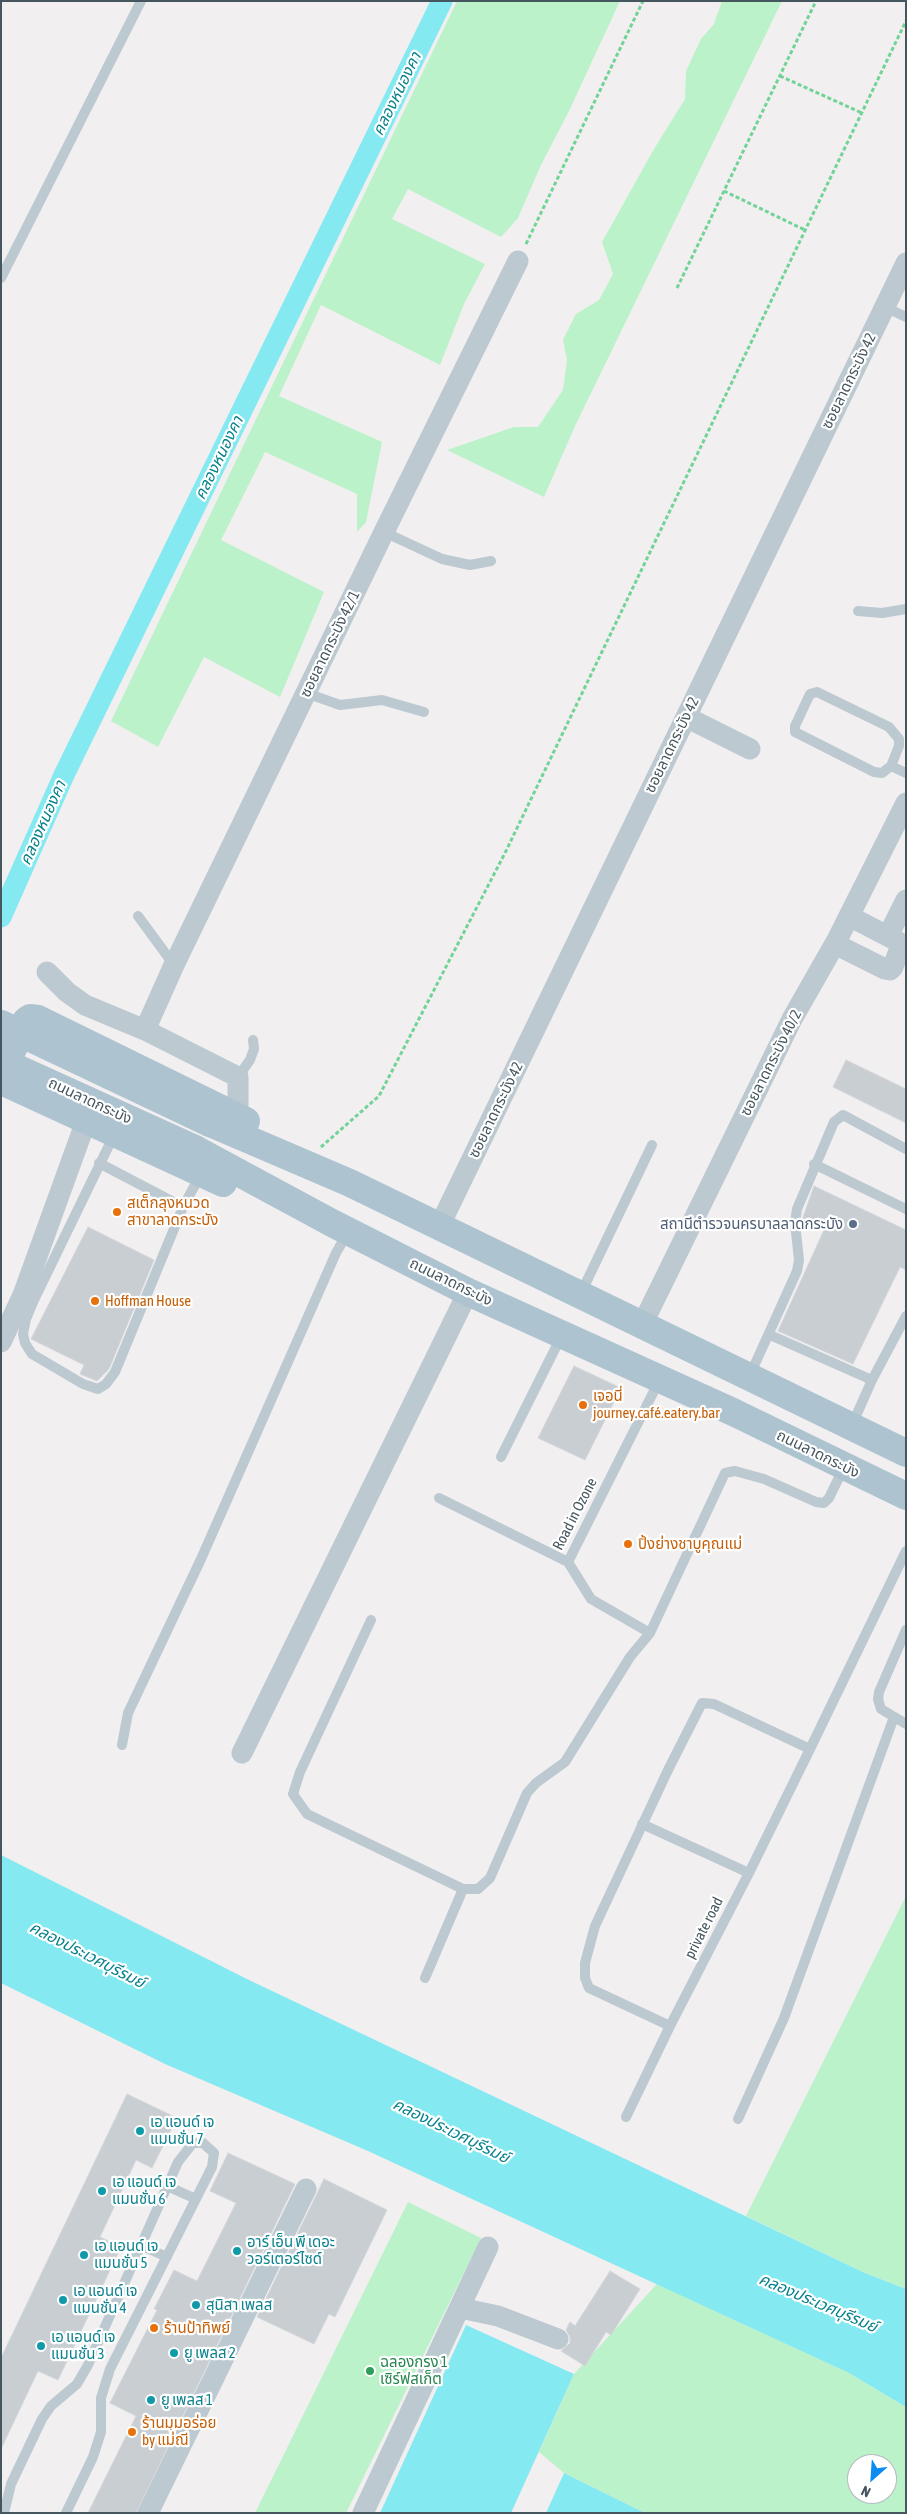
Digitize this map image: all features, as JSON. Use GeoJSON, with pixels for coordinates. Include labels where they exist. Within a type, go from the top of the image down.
{"type":"FeatureCollection","features":[{"type":"Feature","properties":{"kind":"main road"},"geometry":{"type":"LineString","coordinates":[[198,1161],[114,1135],[2,1080],[1,1075],[26,1022],[30,1018],[38,1019],[289,1142],[350,1183]]}},
{"type":"Feature","properties":{"kind":"main road","name":"ถนนลาดกระบัง"},"geometry":{"type":"LineString","coordinates":[[1,1024],[210,1123],[350,1183],[579,1296],[750,1376],[906,1453]]}},
{"type":"Feature","properties":{"kind":"main road","name":"ถนนลาดกระบัง"},"geometry":{"type":"LineString","coordinates":[[1,1060],[198,1161],[340,1227],[468,1292],[661,1378],[906,1496]]}},
{"type":"Feature","properties":{"kind":"main road"},"geometry":{"type":"LineString","coordinates":[[734,1412],[750,1376]]}},
{"type":"Feature","properties":{"kind":"street","name":"ซอยลาดกระบัง 42/1"},"geometry":{"type":"LineString","coordinates":[[145,1030],[174,965],[384,532],[518,261]]}},
{"type":"Feature","properties":{"kind":"street","name":"ซอยลาดกระบัง 42"},"geometry":{"type":"LineString","coordinates":[[439,1228],[906,263]]}},
{"type":"Feature","properties":{"kind":"street"},"geometry":{"type":"LineString","coordinates":[[686,717],[750,748]]}},
{"type":"Feature","properties":{"kind":"street","name":"ซอยลาดกระบัง 40/2"},"geometry":{"type":"LineString","coordinates":[[642,1325],[792,1019],[835,944],[906,803]]}},
{"type":"Feature","properties":{"kind":"street"},"geometry":{"type":"LineString","coordinates":[[888,936],[906,900]]}},
{"type":"Feature","properties":{"kind":"street"},"geometry":{"type":"LineString","coordinates":[[835,944],[890,970],[901,945],[888,936],[849,916]]}},
{"type":"Feature","properties":{"kind":"street"},"geometry":{"type":"LineString","coordinates":[[47,972],[67,992],[85,1004],[145,1030],[238,1077],[238,1117]]}},
{"type":"Feature","properties":{"kind":"street"},"geometry":{"type":"LineString","coordinates":[[1,1342],[23,1295],[86,1121]]}},
{"type":"Feature","properties":{"kind":"street"},"geometry":{"type":"LineString","coordinates":[[242,1753],[468,1292]]}},
{"type":"Feature","properties":{"kind":"street"},"geometry":{"type":"LineString","coordinates":[[148,2513],[306,2189]]}},
{"type":"Feature","properties":{"kind":"street"},"geometry":{"type":"LineString","coordinates":[[363,2513],[488,2247]]}},
{"type":"Feature","properties":{"kind":"street"},"geometry":{"type":"LineString","coordinates":[[460,2308],[498,2316],[558,2339]]}},
{"type":"Feature","properties":{"kind":"lane"},"geometry":{"type":"LineString","coordinates":[[1,278],[141,1]]}},
{"type":"Feature","properties":{"kind":"lane"},"geometry":{"type":"LineString","coordinates":[[885,306],[906,317]]}},
{"type":"Feature","properties":{"kind":"lane"},"geometry":{"type":"LineString","coordinates":[[384,532],[442,559],[470,565],[491,561]]}},
{"type":"Feature","properties":{"kind":"lane"},"geometry":{"type":"LineString","coordinates":[[858,611],[882,614],[906,609]]}},
{"type":"Feature","properties":{"kind":"lane"},"geometry":{"type":"LineString","coordinates":[[817,692],[889,727],[899,738],[891,766],[882,773],[874,772],[795,732],[795,726],[810,694],[817,692]]}},
{"type":"Feature","properties":{"kind":"lane"},"geometry":{"type":"LineString","coordinates":[[306,693],[340,705],[382,700],[424,712]]}},
{"type":"Feature","properties":{"kind":"lane"},"geometry":{"type":"LineString","coordinates":[[891,766],[906,773]]}},
{"type":"Feature","properties":{"kind":"lane"},"geometry":{"type":"LineString","coordinates":[[138,916],[174,965]]}},
{"type":"Feature","properties":{"kind":"lane"},"geometry":{"type":"LineString","coordinates":[[238,1077],[252,1054],[253,1040]]}},
{"type":"Feature","properties":{"kind":"lane"},"geometry":{"type":"LineString","coordinates":[[750,1376],[798,1271],[800,1260],[795,1223],[797,1209],[814,1164],[834,1122],[843,1115],[906,1149]]}},
{"type":"Feature","properties":{"kind":"lane"},"geometry":{"type":"LineString","coordinates":[[114,1135],[33,1302],[26,1319],[23,1334],[32,1354],[83,1384],[98,1389],[106,1384],[115,1372],[183,1206],[198,1161]]}},
{"type":"Feature","properties":{"kind":"lane"},"geometry":{"type":"LineString","coordinates":[[579,1296],[652,1145]]}},
{"type":"Feature","properties":{"kind":"lane"},"geometry":{"type":"LineString","coordinates":[[99,1163],[183,1206]]}},
{"type":"Feature","properties":{"kind":"lane"},"geometry":{"type":"LineString","coordinates":[[814,1164],[906,1209]]}},
{"type":"Feature","properties":{"kind":"lane"},"geometry":{"type":"LineString","coordinates":[[122,1745],[128,1713],[201,1559],[336,1253],[340,1227]]}},
{"type":"Feature","properties":{"kind":"lane"},"geometry":{"type":"LineString","coordinates":[[852,1425],[872,1380],[906,1316]]}},
{"type":"Feature","properties":{"kind":"lane"},"geometry":{"type":"LineString","coordinates":[[500,1457],[563,1334]]}},
{"type":"Feature","properties":{"kind":"lane"},"geometry":{"type":"LineString","coordinates":[[770,1335],[872,1380]]}},
{"type":"Feature","properties":{"kind":"lane","name":"Road in Ozone"},"geometry":{"type":"LineString","coordinates":[[439,1498],[568,1562],[661,1378]]}},
{"type":"Feature","properties":{"kind":"lane"},"geometry":{"type":"LineString","coordinates":[[371,1620],[300,1772],[293,1794],[307,1814],[463,1889],[478,1889],[490,1878],[527,1793],[536,1783],[565,1762],[630,1657],[650,1633],[726,1473],[735,1471],[764,1479],[816,1502],[824,1502],[829,1498],[844,1466]]}},
{"type":"Feature","properties":{"kind":"lane","name":"private road"},"geometry":{"type":"LineString","coordinates":[[626,2117],[670,2026],[749,1873],[906,1551]]}},
{"type":"Feature","properties":{"kind":"lane"},"geometry":{"type":"LineString","coordinates":[[568,1562],[591,1599],[650,1633]]}},
{"type":"Feature","properties":{"kind":"lane"},"geometry":{"type":"LineString","coordinates":[[906,1630],[879,1692],[881,1709],[906,1724]]}},
{"type":"Feature","properties":{"kind":"lane"},"geometry":{"type":"LineString","coordinates":[[670,2026],[589,1988],[585,1978],[585,1963],[595,1926],[698,1708],[707,1702],[810,1749]]}},
{"type":"Feature","properties":{"kind":"lane"},"geometry":{"type":"LineString","coordinates":[[738,2119],[784,2018],[894,1718]]}},
{"type":"Feature","properties":{"kind":"lane"},"geometry":{"type":"LineString","coordinates":[[642,1824],[749,1873]]}},
{"type":"Feature","properties":{"kind":"lane"},"geometry":{"type":"LineString","coordinates":[[425,1978],[463,1889]]}},
{"type":"Feature","properties":{"kind":"lane"},"geometry":{"type":"LineString","coordinates":[[4,2513],[11,2484],[42,2419],[51,2406],[77,2384],[88,2365],[178,2162],[193,2143],[203,2143],[210,2148],[215,2158],[110,2370],[101,2398],[101,2432],[94,2457],[66,2513]]}},
{"type":"Feature","properties":{"kind":"lane"},"geometry":{"type":"LineString","coordinates":[[167,2186],[196,2199]]}},
{"type":"Feature","properties":{"kind":"lane"},"geometry":{"type":"LineString","coordinates":[[140,2245],[167,2257]]}},
{"type":"Feature","properties":{"kind":"path"},"geometry":{"type":"LineString","coordinates":[[518,261],[642,1]]}},
{"type":"Feature","properties":{"kind":"path"},"geometry":{"type":"LineString","coordinates":[[677,288],[816,1]]}},
{"type":"Feature","properties":{"kind":"path"},"geometry":{"type":"LineString","coordinates":[[312,1157],[339,1130],[379,1096],[505,853],[906,22]]}},
{"type":"Feature","properties":{"kind":"path"},"geometry":{"type":"LineString","coordinates":[[780,76],[862,113]]}},
{"type":"Feature","properties":{"kind":"path"},"geometry":{"type":"LineString","coordinates":[[724,191],[805,230]]}},
{"type":"Feature","properties":{"kind":"green space"},"geometry":{"type":"Polygon","coordinates":[[[457,1],[620,1],[569,111],[541,165],[518,218],[501,237],[408,189],[392,219],[485,264],[464,304],[440,365],[321,305],[279,396],[382,442],[366,522],[357,532],[357,494],[265,452],[221,540],[324,592],[280,697],[204,657],[158,747],[111,721],[457,1]]]}},
{"type":"Feature","properties":{"kind":"green space"},"geometry":{"type":"Polygon","coordinates":[[[722,1],[782,1],[575,426],[544,497],[447,450],[514,427],[538,427],[563,390],[567,360],[563,340],[576,314],[599,300],[613,274],[602,242],[654,149],[685,99],[686,71],[701,39],[714,24],[722,1]]]}},
{"type":"Feature","properties":{"kind":"green space"},"geometry":{"type":"Polygon","coordinates":[[[906,1896],[906,2289],[865,2273],[746,2216],[906,1896]]]}},
{"type":"Feature","properties":{"kind":"green space","name":"ฉลองกรุง 1 เซิร์ฟสเก็ต"},"geometry":{"type":"Polygon","coordinates":[[[408,2202],[481,2238],[346,2513],[255,2513],[408,2202]]]}},
{"type":"Feature","properties":{"kind":"green space"},"geometry":{"type":"Polygon","coordinates":[[[657,2284],[849,2373],[906,2407],[906,2513],[645,2513],[564,2473],[539,2452],[574,2374],[657,2284]]]}},
{"type":"Feature","properties":{"kind":"water","name":"คลองประเวศบุรีรมย์"},"geometry":{"type":"Polygon","coordinates":[[[1,1855],[249,1980],[865,2273],[906,2289],[906,2407],[849,2373],[368,2151],[165,2064],[1,1983],[1,1855]]]}},
{"type":"Feature","properties":{"kind":"water"},"geometry":{"type":"Polygon","coordinates":[[[466,2325],[574,2374],[511,2513],[380,2513],[466,2325]]]}},
{"type":"Feature","properties":{"kind":"water"},"geometry":{"type":"Polygon","coordinates":[[[564,2473],[645,2513],[546,2513],[564,2473]]]}},
{"type":"Feature","properties":{"kind":"building"},"geometry":{"type":"Polygon","coordinates":[[[846,1060],[906,1089],[906,1123],[833,1087],[846,1060]]]}},
{"type":"Feature","properties":{"kind":"building"},"geometry":{"type":"Polygon","coordinates":[[[814,1186],[906,1230],[906,1270],[900,1267],[853,1364],[778,1331],[824,1230],[802,1220],[814,1186]]]}},
{"type":"Feature","properties":{"kind":"building","name":"Hoffman House"},"geometry":{"type":"Polygon","coordinates":[[[88,1227],[154,1260],[109,1369],[97,1381],[80,1374],[84,1365],[31,1339],[88,1227]]]}},
{"type":"Feature","properties":{"kind":"building","name":"เจอนี่ journey.café.eatery.bar"},"geometry":{"type":"Polygon","coordinates":[[[574,1366],[621,1388],[585,1460],[538,1438],[574,1366]]]}},
{"type":"Feature","properties":{"kind":"building"},"geometry":{"type":"Polygon","coordinates":[[[127,2094],[177,2118],[152,2168],[136,2160],[100,2237],[121,2247],[58,2380],[38,2371],[1,2449],[1,2358],[127,2094]]]}},
{"type":"Feature","properties":{"kind":"building"},"geometry":{"type":"Polygon","coordinates":[[[228,2153],[295,2184],[136,2513],[88,2513],[136,2416],[110,2403],[157,2310],[154,2309],[174,2270],[197,2281],[236,2203],[210,2191],[228,2153]]]}},
{"type":"Feature","properties":{"kind":"building"},"geometry":{"type":"Polygon","coordinates":[[[324,2179],[387,2210],[335,2317],[329,2314],[314,2344],[257,2317],[324,2179]]]}},
{"type":"Feature","properties":{"kind":"building"},"geometry":{"type":"Polygon","coordinates":[[[610,2271],[640,2289],[611,2335],[606,2332],[585,2366],[561,2351],[570,2343],[570,2337],[566,2330],[570,2322],[575,2326],[610,2271]]]}},
{"type":"Feature","properties":{"kind":"waterway","name":"คลองหนองคา"},"geometry":{"type":"LineString","coordinates":[[1,917],[64,775],[442,1]]}},
{"type":"Feature","properties":{"kind":"place","name":"สเต็กลุงหนวด สาขาลาดกระบัง"},"geometry":{"type":"Point","coordinates":[117,1212]}},
{"type":"Feature","properties":{"kind":"place","name":"สถานีตำรวจนครบาลลาดกระบัง"},"geometry":{"type":"Point","coordinates":[853,1224]}},
{"type":"Feature","properties":{"kind":"place","name":"Hoffman House"},"geometry":{"type":"Point","coordinates":[95,1301]}},
{"type":"Feature","properties":{"kind":"place","name":"เจอนี่ journey.café.eatery.bar"},"geometry":{"type":"Point","coordinates":[583,1405]}},
{"type":"Feature","properties":{"kind":"place","name":"ปิ้งย่างชาบูคุณแม่"},"geometry":{"type":"Point","coordinates":[628,1544]}},
{"type":"Feature","properties":{"kind":"place","name":"เอ แอนด์ เจ แมนชั่น 7"},"geometry":{"type":"Point","coordinates":[140,2131]}},
{"type":"Feature","properties":{"kind":"place","name":"เอ แอนด์ เจ แมนชั่น 6"},"geometry":{"type":"Point","coordinates":[102,2191]}},
{"type":"Feature","properties":{"kind":"place","name":"อาร์ เอ็น พี เดอะ วอร์เตอร์ไซด์"},"geometry":{"type":"Point","coordinates":[237,2251]}},
{"type":"Feature","properties":{"kind":"place","name":"เอ แอนด์ เจ แมนชั่น 5"},"geometry":{"type":"Point","coordinates":[84,2255]}},
{"type":"Feature","properties":{"kind":"place","name":"เอ แอนด์ เจ แมนชั่น 4"},"geometry":{"type":"Point","coordinates":[63,2300]}},
{"type":"Feature","properties":{"kind":"place","name":"สุนิสา เพลส"},"geometry":{"type":"Point","coordinates":[196,2305]}},
{"type":"Feature","properties":{"kind":"place","name":"ร้านป้าทิพย์"},"geometry":{"type":"Point","coordinates":[154,2328]}},
{"type":"Feature","properties":{"kind":"place","name":"เอ แอนด์ เจ แมนชั่น 3"},"geometry":{"type":"Point","coordinates":[41,2346]}},
{"type":"Feature","properties":{"kind":"place","name":"ยู เพลส 2"},"geometry":{"type":"Point","coordinates":[174,2353]}},
{"type":"Feature","properties":{"kind":"place","name":"ฉลองกรุง 1 เซิร์ฟสเก็ต"},"geometry":{"type":"Point","coordinates":[370,2371]}},
{"type":"Feature","properties":{"kind":"place","name":"ยู เพลส 1"},"geometry":{"type":"Point","coordinates":[151,2400]}},
{"type":"Feature","properties":{"kind":"place","name":"ร้านมุมอร่อย by แม่ณี"},"geometry":{"type":"Point","coordinates":[132,2432]}}]}
